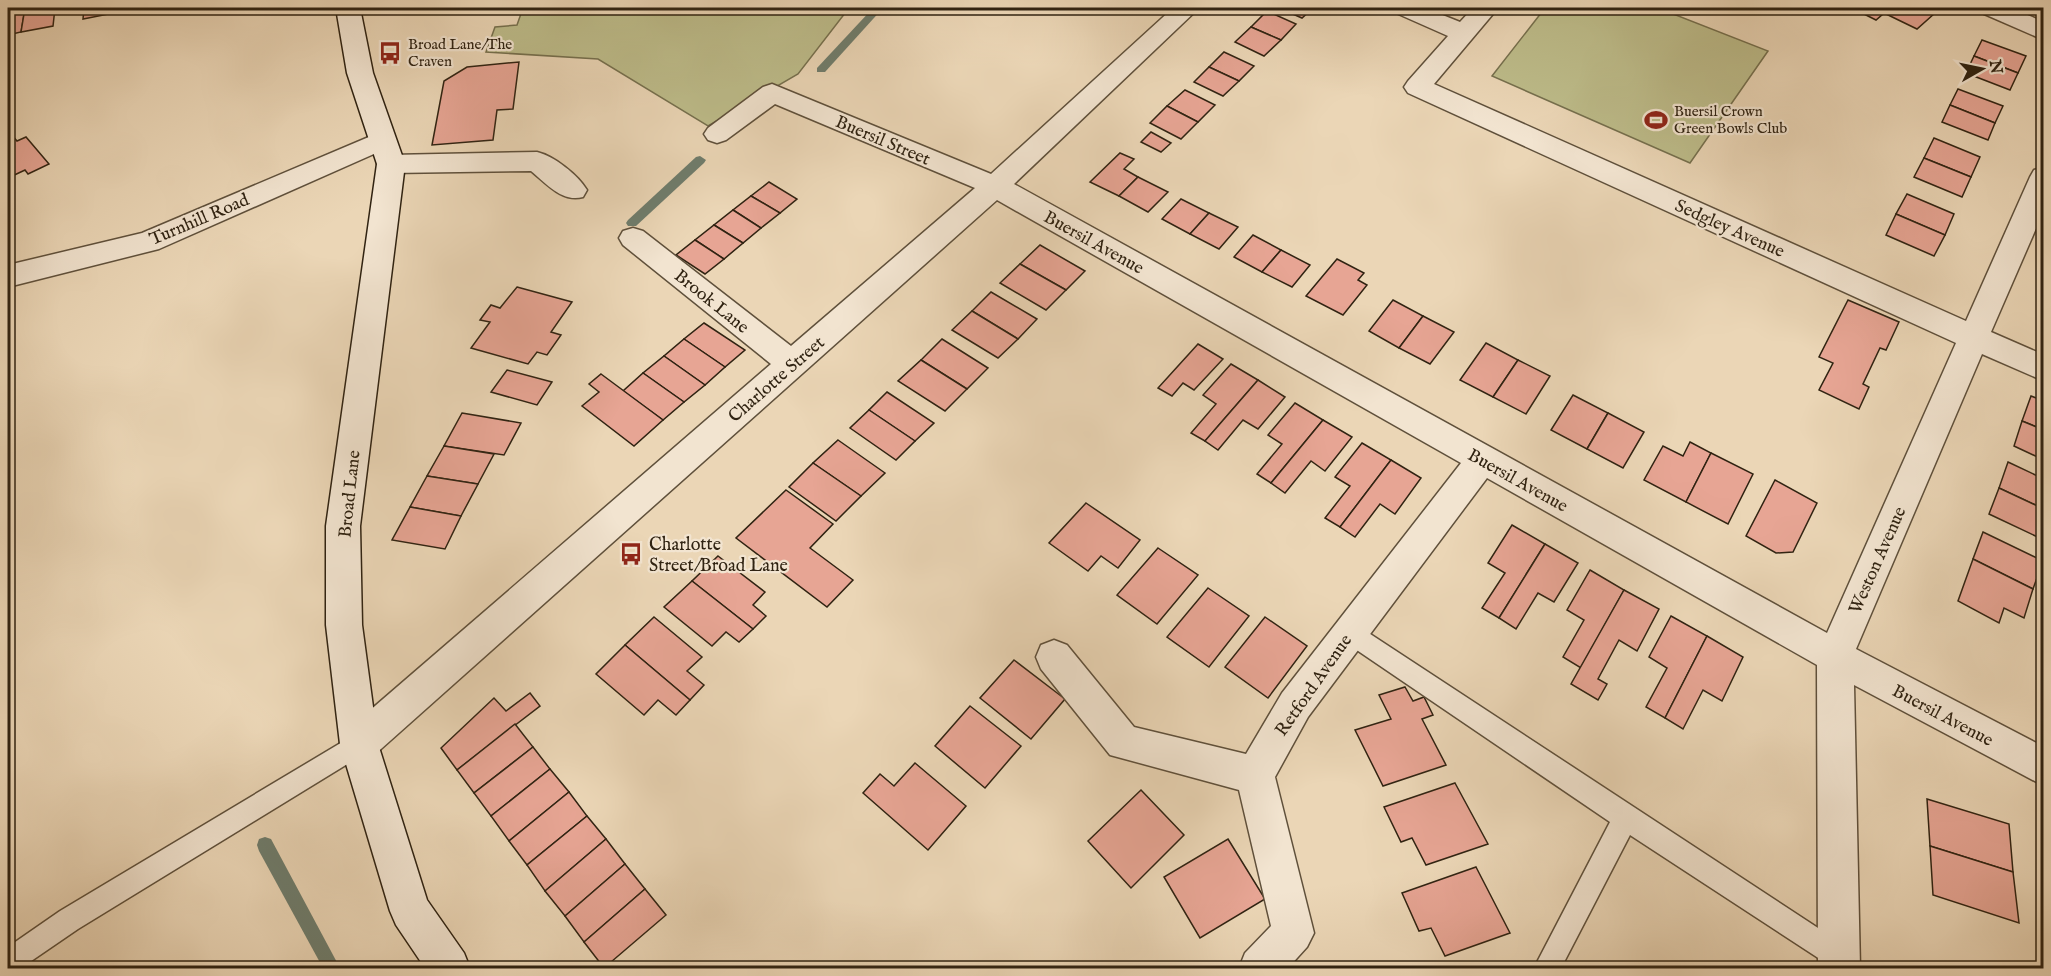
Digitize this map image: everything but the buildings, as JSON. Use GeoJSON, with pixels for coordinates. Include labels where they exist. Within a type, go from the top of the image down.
{"type":"FeatureCollection","features":[{"type":"Feature","properties":{"kind":"street","name":"Broad Lane"},"geometry":{"type":"LineString","coordinates":[[348,8],[360,73],[387,152],[343,526],[344,625],[359,744],[410,911],[449,969]]}},
{"type":"Feature","properties":{"kind":"street","name":"Charlotte Street"},"geometry":{"type":"LineString","coordinates":[[359,744],[995,186],[1187,8]]}},
{"type":"Feature","properties":{"kind":"street"},"geometry":{"type":"LineString","coordinates":[[1405,8],[1464,33],[1486,8]]}},
{"type":"Feature","properties":{"kind":"street"},"geometry":{"type":"LineString","coordinates":[[1991,8],[2043,33]]}},
{"type":"Feature","properties":{"kind":"street","name":"Sedgley Avenue"},"geometry":{"type":"LineString","coordinates":[[1464,33],[1417,87],[2043,369]]}},
{"type":"Feature","properties":{"kind":"street","name":"Buersil Street"},"geometry":{"type":"LineString","coordinates":[[717,134],[772,93],[995,186]]}},
{"type":"Feature","properties":{"kind":"street"},"geometry":{"type":"LineString","coordinates":[[387,152],[537,161],[573,190]]}},
{"type":"Feature","properties":{"kind":"street","name":"Turnhill Road"},"geometry":{"type":"LineString","coordinates":[[8,276],[149,242],[387,152]]}},
{"type":"Feature","properties":{"kind":"street","name":"Weston Avenue"},"geometry":{"type":"LineString","coordinates":[[1839,962],[1834,656],[2043,177]]}},
{"type":"Feature","properties":{"kind":"street","name":"Buersil Avenue"},"geometry":{"type":"LineString","coordinates":[[995,186],[1834,656],[2043,768]]}},
{"type":"Feature","properties":{"kind":"street","name":"Brook Lane"},"geometry":{"type":"LineString","coordinates":[[633,238],[792,364]]}},
{"type":"Feature","properties":{"kind":"street","name":"Retford Avenue"},"geometry":{"type":"LineString","coordinates":[[1256,775],[1295,705],[1482,460]]}},
{"type":"Feature","properties":{"kind":"street"},"geometry":{"type":"LineString","coordinates":[[1053,657],[1123,742],[1256,775],[1293,933],[1260,969]]}},
{"type":"Feature","properties":{"kind":"lane"},"geometry":{"type":"LineString","coordinates":[[1350,633],[1839,962]]}},
{"type":"Feature","properties":{"kind":"lane"},"geometry":{"type":"LineString","coordinates":[[8,962],[69,920],[359,744]]}},
{"type":"Feature","properties":{"kind":"lane"},"geometry":{"type":"LineString","coordinates":[[1547,969],[1626,818]]}},
{"type":"Feature","properties":{"kind":"shaded area"},"geometry":{"type":"Polygon","coordinates":[[[523,8],[849,8],[798,74],[708,126],[598,59],[486,52],[495,27],[517,25],[523,8]]]}},
{"type":"Feature","properties":{"kind":"shaded area","name":"Buersil Crown Green Bowls Club"},"geometry":{"type":"Polygon","coordinates":[[[1545,8],[1658,8],[1768,51],[1690,163],[1492,76],[1545,8]]]}},
{"type":"Feature","properties":{"kind":"waterway"},"geometry":{"type":"LineString","coordinates":[[821,70],[878,8]]}},
{"type":"Feature","properties":{"kind":"waterway"},"geometry":{"type":"LineString","coordinates":[[632,223],[700,160]]}},
{"type":"Feature","properties":{"kind":"waterway"},"geometry":{"type":"LineString","coordinates":[[265,845],[332,968]]}},
{"type":"Feature","properties":{"kind":"place","name":"Broad Lane/The Craven"},"geometry":{"type":"Point","coordinates":[390,53]}},
{"type":"Feature","properties":{"kind":"place","name":"Buersil Crown Green Bowls Club"},"geometry":{"type":"Point","coordinates":[1656,120]}},
{"type":"Feature","properties":{"kind":"place","name":"Charlotte Street/Broad Lane"},"geometry":{"type":"Point","coordinates":[631,554]}}]}
